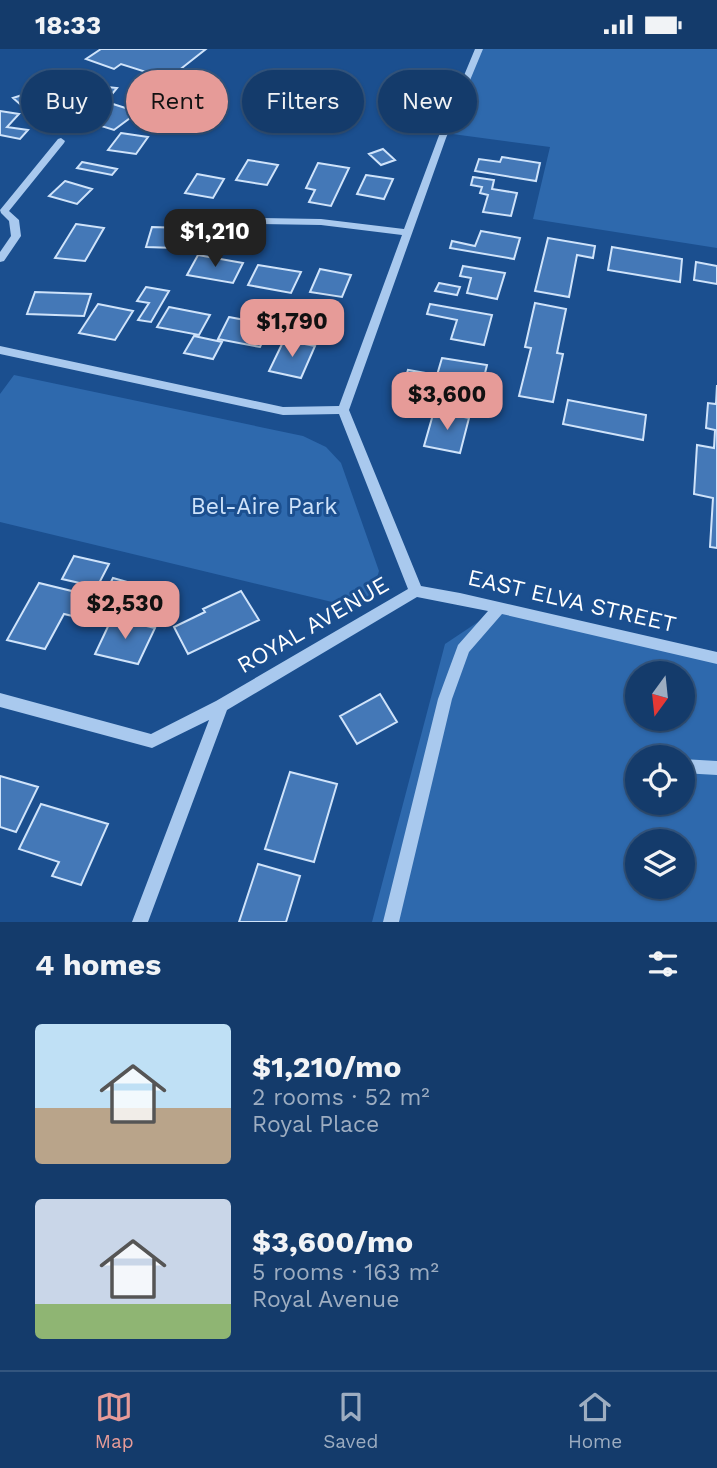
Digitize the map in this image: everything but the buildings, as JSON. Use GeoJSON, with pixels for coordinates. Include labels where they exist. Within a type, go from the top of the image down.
{"type":"FeatureCollection","features":[{"type":"Feature","properties":{"kind":"street"},"geometry":{"type":"LineString","coordinates":[[0,350],[284,411],[343,410],[479,49]]}},
{"type":"Feature","properties":{"kind":"street"},"geometry":{"type":"LineString","coordinates":[[0,259],[16,236],[14,219],[2,211],[61,141]]}},
{"type":"Feature","properties":{"kind":"street"},"geometry":{"type":"LineString","coordinates":[[261,221],[321,222],[408,233]]}},
{"type":"Feature","properties":{"kind":"street","name":"ROYAL AVENUE"},"geometry":{"type":"LineString","coordinates":[[221,706],[416,591],[343,410]]}},
{"type":"Feature","properties":{"kind":"street","name":"EAST ELVA STREET"},"geometry":{"type":"LineString","coordinates":[[416,591],[717,658]]}},
{"type":"Feature","properties":{"kind":"street"},"geometry":{"type":"LineString","coordinates":[[391,922],[445,699],[463,649],[499,608]]}},
{"type":"Feature","properties":{"kind":"street"},"geometry":{"type":"LineString","coordinates":[[0,700],[152,741],[221,706]]}},
{"type":"Feature","properties":{"kind":"street"},"geometry":{"type":"LineString","coordinates":[[140,922],[221,706]]}},
{"type":"Feature","properties":{"kind":"street"},"geometry":{"type":"LineString","coordinates":[[695,767],[717,768]]}},
{"type":"Feature","properties":{"kind":"green space"},"geometry":{"type":"Polygon","coordinates":[[[479,49],[717,49],[717,248],[533,219],[550,147],[445,133],[477,133],[477,70],[470,70],[479,49]]]}},
{"type":"Feature","properties":{"kind":"green space","name":"Bel-Aire Park"},"geometry":{"type":"Polygon","coordinates":[[[14,375],[303,436],[326,447],[341,463],[379,571],[373,592],[353,607],[0,522],[0,394],[14,375]]]}},
{"type":"Feature","properties":{"kind":"green space"},"geometry":{"type":"Polygon","coordinates":[[[499,608],[717,658],[717,922],[372,922],[445,644],[499,608]]]}}]}
